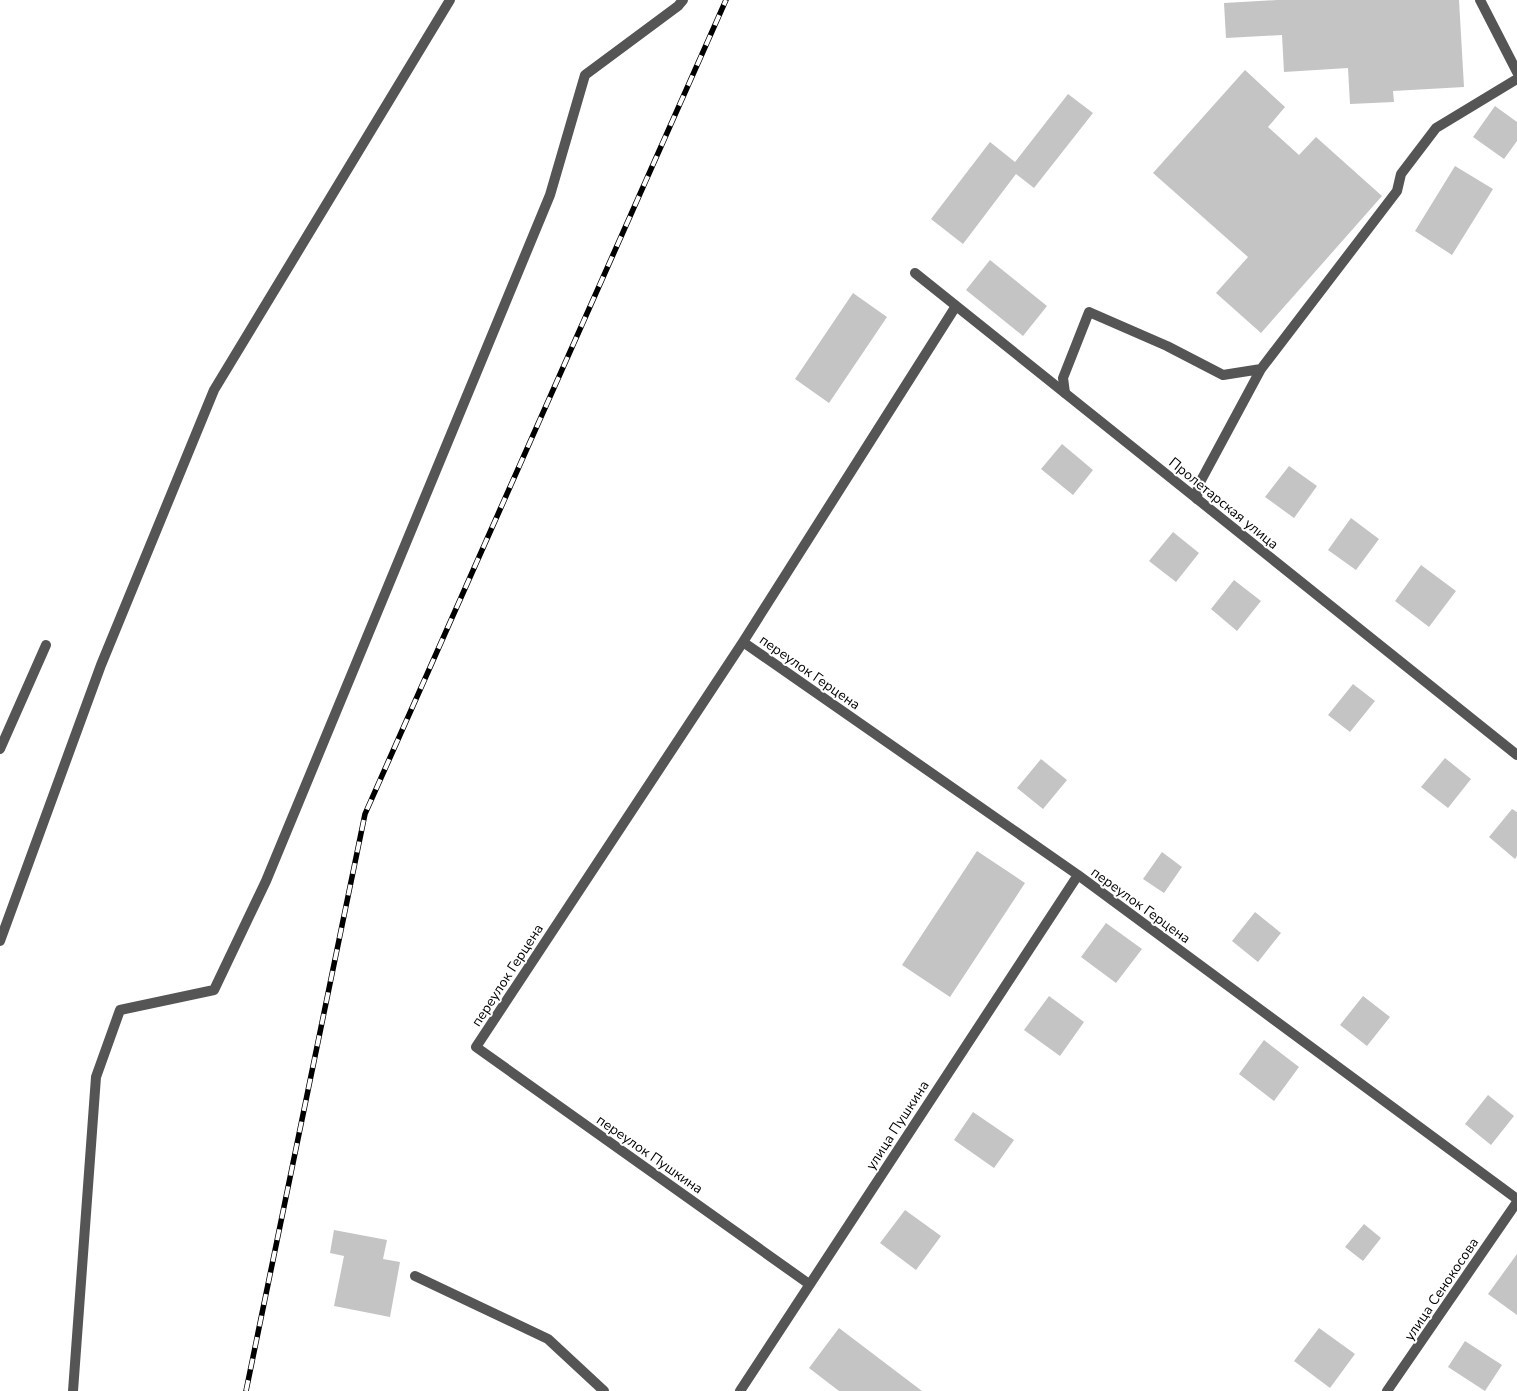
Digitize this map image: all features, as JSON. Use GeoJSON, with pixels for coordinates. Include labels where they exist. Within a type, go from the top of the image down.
{"type":"FeatureCollection","features":[{"type":"Feature","properties":{"kind":"street"},"geometry":{"type":"LineString","coordinates":[[0,941],[102,665],[214,390],[450,0]]}},
{"type":"Feature","properties":{"kind":"street"},"geometry":{"type":"LineString","coordinates":[[73,1391],[96,1077],[120,1010],[214,990],[266,881],[550,195],[585,75],[678,6],[683,0]]}},
{"type":"Feature","properties":{"kind":"street"},"geometry":{"type":"LineString","coordinates":[[1480,0],[1517,72]]}},
{"type":"Feature","properties":{"kind":"street"},"geometry":{"type":"LineString","coordinates":[[1197,499],[1198,486],[1261,369],[1397,191],[1400,174],[1436,128],[1517,79]]}},
{"type":"Feature","properties":{"kind":"street","name":"Пролетарская улица"},"geometry":{"type":"LineString","coordinates":[[915,273],[1517,755]]}},
{"type":"Feature","properties":{"kind":"street","name":"переулок Герцена"},"geometry":{"type":"LineString","coordinates":[[476,1047],[743,642],[956,306]]}},
{"type":"Feature","properties":{"kind":"street"},"geometry":{"type":"LineString","coordinates":[[1065,393],[1064,378],[1089,312],[1167,346],[1223,375],[1261,369]]}},
{"type":"Feature","properties":{"kind":"street","name":"переулок Герцена"},"geometry":{"type":"LineString","coordinates":[[743,642],[1078,875],[1517,1200]]}},
{"type":"Feature","properties":{"kind":"street"},"geometry":{"type":"LineString","coordinates":[[0,749],[46,645]]}},
{"type":"Feature","properties":{"kind":"street","name":"улица Пушкина"},"geometry":{"type":"LineString","coordinates":[[740,1391],[1078,875]]}},
{"type":"Feature","properties":{"kind":"street","name":"переулок Пушкина"},"geometry":{"type":"LineString","coordinates":[[476,1047],[809,1284]]}},
{"type":"Feature","properties":{"kind":"street","name":"улица Сенокосова"},"geometry":{"type":"LineString","coordinates":[[1387,1391],[1517,1200]]}},
{"type":"Feature","properties":{"kind":"street"},"geometry":{"type":"LineString","coordinates":[[415,1276],[548,1339],[604,1391]]}},
{"type":"Feature","properties":{"kind":"building"},"geometry":{"type":"Polygon","coordinates":[[[1277,0],[1459,0],[1464,87],[1393,91],[1394,102],[1350,104],[1348,68],[1284,72],[1282,35],[1226,38],[1224,3],[1277,0]]]}},
{"type":"Feature","properties":{"kind":"building"},"geometry":{"type":"Polygon","coordinates":[[[1245,70],[1285,107],[1268,127],[1299,155],[1316,137],[1382,196],[1261,333],[1216,293],[1248,257],[1153,173],[1245,70]]]}},
{"type":"Feature","properties":{"kind":"building"},"geometry":{"type":"Polygon","coordinates":[[[1068,94],[1093,113],[1034,188],[1016,174],[963,244],[931,219],[990,142],[1015,162],[1068,94]]]}},
{"type":"Feature","properties":{"kind":"building"},"geometry":{"type":"Polygon","coordinates":[[[1495,106],[1517,122],[1517,141],[1504,159],[1473,137],[1495,106]]]}},
{"type":"Feature","properties":{"kind":"building"},"geometry":{"type":"Polygon","coordinates":[[[1455,166],[1493,189],[1452,255],[1415,231],[1455,166]]]}},
{"type":"Feature","properties":{"kind":"building"},"geometry":{"type":"Polygon","coordinates":[[[990,260],[1047,306],[1023,336],[966,290],[990,260]]]}},
{"type":"Feature","properties":{"kind":"building"},"geometry":{"type":"Polygon","coordinates":[[[853,293],[887,317],[829,403],[795,379],[853,293]]]}},
{"type":"Feature","properties":{"kind":"building"},"geometry":{"type":"Polygon","coordinates":[[[1062,444],[1093,470],[1073,495],[1041,469],[1062,444]]]}},
{"type":"Feature","properties":{"kind":"building"},"geometry":{"type":"Polygon","coordinates":[[[1289,466],[1317,486],[1294,518],[1265,497],[1289,466]]]}},
{"type":"Feature","properties":{"kind":"building"},"geometry":{"type":"Polygon","coordinates":[[[1351,518],[1379,539],[1356,570],[1328,550],[1351,518]]]}},
{"type":"Feature","properties":{"kind":"building"},"geometry":{"type":"Polygon","coordinates":[[[1173,532],[1199,553],[1176,582],[1149,561],[1173,532]]]}},
{"type":"Feature","properties":{"kind":"building"},"geometry":{"type":"Polygon","coordinates":[[[1421,565],[1456,591],[1429,627],[1395,601],[1421,565]]]}},
{"type":"Feature","properties":{"kind":"building"},"geometry":{"type":"Polygon","coordinates":[[[1234,580],[1261,601],[1237,631],[1211,609],[1234,580]]]}},
{"type":"Feature","properties":{"kind":"building"},"geometry":{"type":"Polygon","coordinates":[[[1353,684],[1375,701],[1350,732],[1328,715],[1353,684]]]}},
{"type":"Feature","properties":{"kind":"building"},"geometry":{"type":"Polygon","coordinates":[[[1445,758],[1471,779],[1448,808],[1421,787],[1445,758]]]}},
{"type":"Feature","properties":{"kind":"building"},"geometry":{"type":"Polygon","coordinates":[[[1041,759],[1067,780],[1043,809],[1017,788],[1041,759]]]}},
{"type":"Feature","properties":{"kind":"building"},"geometry":{"type":"Polygon","coordinates":[[[1512,809],[1517,812],[1517,856],[1515,859],[1489,837],[1512,809]]]}},
{"type":"Feature","properties":{"kind":"building"},"geometry":{"type":"Polygon","coordinates":[[[977,851],[1025,883],[950,997],[902,965],[977,851]]]}},
{"type":"Feature","properties":{"kind":"building"},"geometry":{"type":"Polygon","coordinates":[[[1162,852],[1182,867],[1164,893],[1143,879],[1162,852]]]}},
{"type":"Feature","properties":{"kind":"building"},"geometry":{"type":"Polygon","coordinates":[[[1255,912],[1281,933],[1258,962],[1232,941],[1255,912]]]}},
{"type":"Feature","properties":{"kind":"building"},"geometry":{"type":"Polygon","coordinates":[[[1106,923],[1142,949],[1116,983],[1081,957],[1106,923]]]}},
{"type":"Feature","properties":{"kind":"building"},"geometry":{"type":"Polygon","coordinates":[[[1049,996],[1084,1022],[1060,1056],[1024,1030],[1049,996]]]}},
{"type":"Feature","properties":{"kind":"building"},"geometry":{"type":"Polygon","coordinates":[[[1363,996],[1390,1017],[1367,1046],[1340,1025],[1363,996]]]}},
{"type":"Feature","properties":{"kind":"building"},"geometry":{"type":"Polygon","coordinates":[[[1264,1040],[1299,1067],[1274,1101],[1239,1074],[1264,1040]]]}},
{"type":"Feature","properties":{"kind":"building"},"geometry":{"type":"Polygon","coordinates":[[[1488,1095],[1514,1116],[1491,1145],[1465,1124],[1488,1095]]]}},
{"type":"Feature","properties":{"kind":"building"},"geometry":{"type":"Polygon","coordinates":[[[973,1112],[1014,1140],[994,1168],[954,1140],[973,1112]]]}},
{"type":"Feature","properties":{"kind":"building"},"geometry":{"type":"Polygon","coordinates":[[[905,1210],[941,1236],[916,1270],[880,1243],[905,1210]]]}},
{"type":"Feature","properties":{"kind":"building"},"geometry":{"type":"Polygon","coordinates":[[[1364,1224],[1381,1238],[1363,1261],[1345,1247],[1364,1224]]]}},
{"type":"Feature","properties":{"kind":"building"},"geometry":{"type":"Polygon","coordinates":[[[334,1230],[387,1240],[383,1259],[400,1262],[390,1317],[334,1306],[344,1256],[330,1253],[334,1230]]]}},
{"type":"Feature","properties":{"kind":"building"},"geometry":{"type":"Polygon","coordinates":[[[1517,1254],[1517,1315],[1488,1294],[1517,1254]]]}},
{"type":"Feature","properties":{"kind":"building"},"geometry":{"type":"Polygon","coordinates":[[[839,1328],[922,1391],[839,1391],[809,1368],[839,1328]]]}},
{"type":"Feature","properties":{"kind":"building"},"geometry":{"type":"Polygon","coordinates":[[[1319,1328],[1355,1354],[1330,1388],[1294,1361],[1319,1328]]]}},
{"type":"Feature","properties":{"kind":"building"},"geometry":{"type":"Polygon","coordinates":[[[1465,1341],[1502,1365],[1485,1391],[1448,1367],[1465,1341]]]}},
{"type":"Feature","properties":{"kind":"railway"},"geometry":{"type":"LineString","coordinates":[[246,1391],[365,814],[726,0]]}}]}
